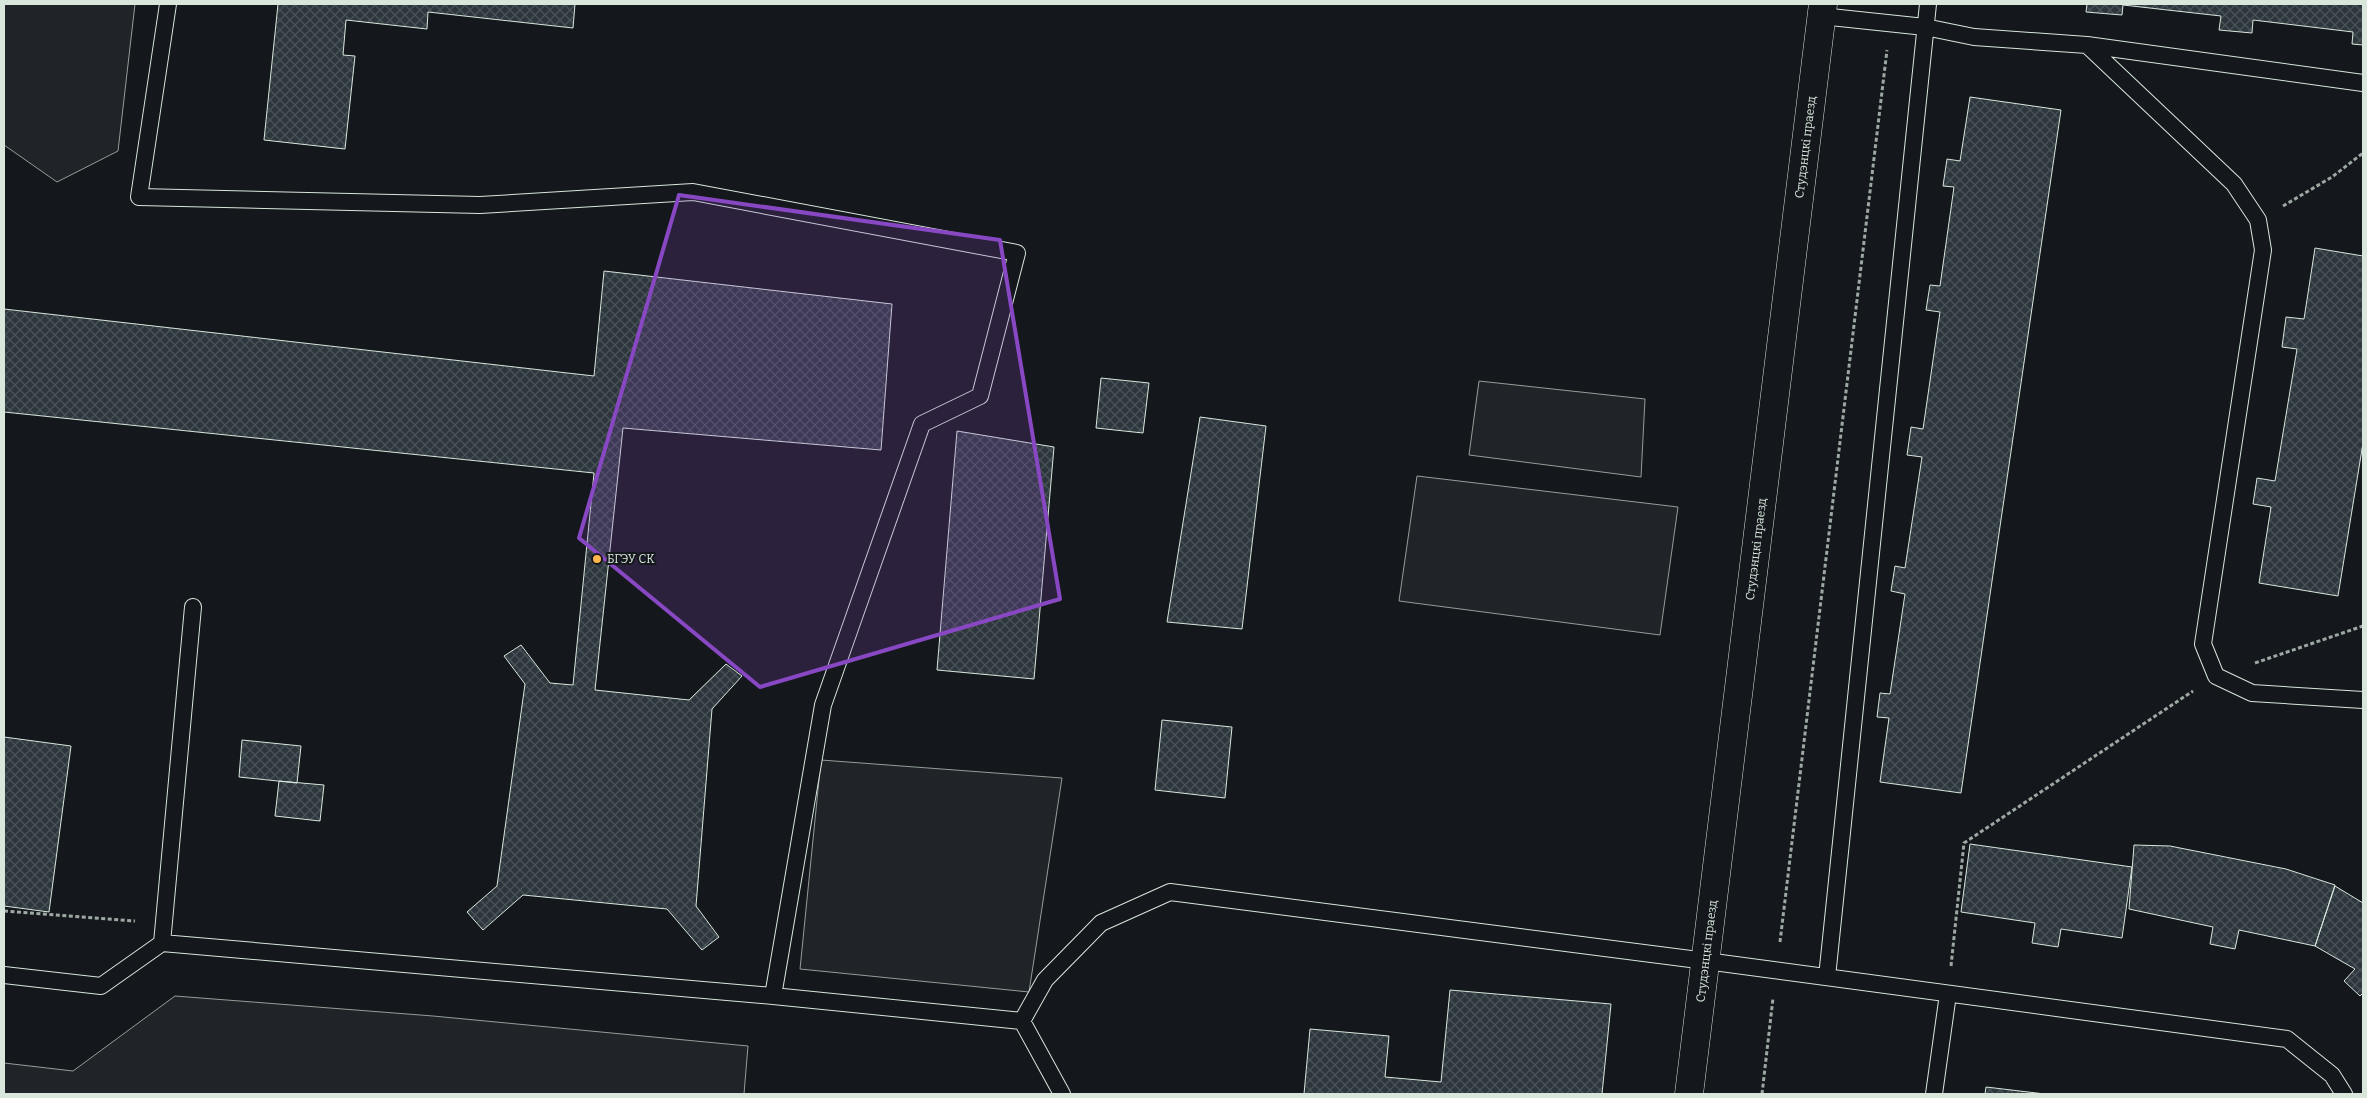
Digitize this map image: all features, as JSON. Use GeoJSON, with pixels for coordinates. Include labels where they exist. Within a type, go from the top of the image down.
{"type":"FeatureCollection","features":[{"type":"Feature","properties":{"kind":"street","name":"Студэнцкі праезд"},"geometry":{"type":"LineString","coordinates":[[1689,1094],[1822,10]]}},
{"type":"Feature","properties":{"kind":"lane"},"geometry":{"type":"LineString","coordinates":[[168,4],[139,197],[480,205],[693,192],[1017,253],[980,396],[922,424],[823,705],[773,996]]}},
{"type":"Feature","properties":{"kind":"lane"},"geometry":{"type":"LineString","coordinates":[[1827,977],[1924,27],[1928,4]]}},
{"type":"Feature","properties":{"kind":"lane"},"geometry":{"type":"LineString","coordinates":[[1822,10],[1974,37],[2086,45],[2363,83]]}},
{"type":"Feature","properties":{"kind":"lane"},"geometry":{"type":"LineString","coordinates":[[2086,45],[2234,184],[2258,220],[2263,250],[2204,644],[2216,676],[2252,693],[2363,700]]}},
{"type":"Feature","properties":{"kind":"lane"},"geometry":{"type":"LineString","coordinates":[[162,943],[193,607]]}},
{"type":"Feature","properties":{"kind":"lane"},"geometry":{"type":"LineString","coordinates":[[1022,1020],[1045,980],[1101,923],[1170,892],[1706,960],[2287,1039],[2332,1075],[2344,1094]]}},
{"type":"Feature","properties":{"kind":"lane"},"geometry":{"type":"LineString","coordinates":[[4,975],[101,986],[162,943],[773,996],[1022,1020]]}},
{"type":"Feature","properties":{"kind":"lane"},"geometry":{"type":"LineString","coordinates":[[1934,1094],[1948,994]]}},
{"type":"Feature","properties":{"kind":"lane"},"geometry":{"type":"LineString","coordinates":[[1022,1020],[1062,1094]]}},
{"type":"Feature","properties":{"kind":"path"},"geometry":{"type":"LineString","coordinates":[[1762,1094],[1890,23]]}},
{"type":"Feature","properties":{"kind":"path"},"geometry":{"type":"LineString","coordinates":[[2258,220],[2332,177],[2363,153]]}},
{"type":"Feature","properties":{"kind":"path"},"geometry":{"type":"LineString","coordinates":[[1948,994],[1964,843],[2216,676],[2363,626]]}},
{"type":"Feature","properties":{"kind":"path"},"geometry":{"type":"LineString","coordinates":[[4,911],[164,923]]}},
{"type":"Feature","properties":{"kind":"highlighted area"},"geometry":{"type":"Polygon","coordinates":[[[679,195],[1000,240],[1060,599],[760,687],[579,538],[679,195]]]}},
{"type":"Feature","properties":{"kind":"shaded area"},"geometry":{"type":"Polygon","coordinates":[[[4,4],[135,4],[118,151],[57,182],[4,145],[4,4]]]}},
{"type":"Feature","properties":{"kind":"shaded area"},"geometry":{"type":"Polygon","coordinates":[[[1479,381],[1645,399],[1641,477],[1469,455],[1479,381]]]}},
{"type":"Feature","properties":{"kind":"shaded area"},"geometry":{"type":"Polygon","coordinates":[[[1417,476],[1678,507],[1660,635],[1399,601],[1417,476]]]}},
{"type":"Feature","properties":{"kind":"shaded area"},"geometry":{"type":"Polygon","coordinates":[[[821,760],[1062,778],[1029,992],[800,969],[821,760]]]}},
{"type":"Feature","properties":{"kind":"shaded area"},"geometry":{"type":"Polygon","coordinates":[[[175,996],[433,1016],[748,1046],[744,1094],[4,1094],[4,1063],[73,1071],[175,996]]]}},
{"type":"Feature","properties":{"kind":"building"},"geometry":{"type":"Polygon","coordinates":[[[278,4],[575,4],[573,28],[428,12],[427,29],[346,20],[343,55],[355,56],[345,149],[264,140],[278,4]]]}},
{"type":"Feature","properties":{"kind":"building"},"geometry":{"type":"Polygon","coordinates":[[[2087,4],[2363,4],[2363,45],[2352,44],[2353,32],[2253,20],[2252,33],[2219,30],[2221,16],[2123,5],[2122,15],[2086,12],[2087,4]]]}},
{"type":"Feature","properties":{"kind":"building"},"geometry":{"type":"Polygon","coordinates":[[[1970,97],[2061,110],[1961,793],[1880,782],[1889,718],[1877,717],[1880,693],[1890,694],[1905,594],[1891,591],[1895,566],[1905,568],[1922,457],[1907,455],[1911,427],[1923,429],[1940,312],[1926,310],[1930,285],[1940,286],[1954,187],[1943,186],[1947,159],[1960,161],[1970,97]]]}},
{"type":"Feature","properties":{"kind":"building"},"geometry":{"type":"Polygon","coordinates":[[[2315,248],[2363,256],[2363,443],[2338,596],[2259,583],[2271,507],[2253,504],[2257,478],[2275,481],[2297,349],[2282,347],[2286,317],[2304,319],[2315,248]]]}},
{"type":"Feature","properties":{"kind":"building","name":"БГЭУ СК"},"geometry":{"type":"Polygon","coordinates":[[[604,271],[892,304],[881,450],[623,428],[595,690],[689,700],[726,664],[742,676],[712,709],[696,906],[719,937],[702,950],[667,909],[523,895],[483,930],[467,912],[497,886],[525,684],[504,656],[521,645],[550,683],[573,685],[594,473],[4,412],[4,309],[594,376],[604,271]]]}},
{"type":"Feature","properties":{"kind":"building"},"geometry":{"type":"Polygon","coordinates":[[[1101,378],[1149,383],[1143,433],[1096,428],[1101,378]]]}},
{"type":"Feature","properties":{"kind":"building"},"geometry":{"type":"Polygon","coordinates":[[[1200,417],[1266,426],[1242,629],[1167,622],[1200,417]]]}},
{"type":"Feature","properties":{"kind":"building"},"geometry":{"type":"Polygon","coordinates":[[[957,431],[1054,447],[1034,679],[937,670],[957,431]]]}},
{"type":"Feature","properties":{"kind":"building"},"geometry":{"type":"Polygon","coordinates":[[[1162,720],[1232,727],[1225,798],[1155,790],[1162,720]]]}},
{"type":"Feature","properties":{"kind":"building"},"geometry":{"type":"Polygon","coordinates":[[[4,737],[71,746],[49,912],[4,906],[4,737]]]}},
{"type":"Feature","properties":{"kind":"building"},"geometry":{"type":"Polygon","coordinates":[[[242,740],[301,746],[297,783],[239,777],[242,740]]]}},
{"type":"Feature","properties":{"kind":"building"},"geometry":{"type":"Polygon","coordinates":[[[279,781],[324,785],[320,821],[275,816],[279,781]]]}},
{"type":"Feature","properties":{"kind":"building"},"geometry":{"type":"Polygon","coordinates":[[[1970,844],[2132,867],[2122,938],[2061,929],[2058,947],[2032,943],[2035,923],[1961,912],[1970,844]]]}},
{"type":"Feature","properties":{"kind":"building"},"geometry":{"type":"Polygon","coordinates":[[[2134,845],[2170,846],[2286,869],[2335,885],[2315,946],[2239,930],[2235,949],[2210,944],[2213,927],[2129,909],[2134,845]]]}},
{"type":"Feature","properties":{"kind":"building"},"geometry":{"type":"Polygon","coordinates":[[[2335,886],[2363,903],[2363,993],[2360,996],[2344,981],[2355,969],[2315,946],[2335,886]]]}},
{"type":"Feature","properties":{"kind":"building"},"geometry":{"type":"Polygon","coordinates":[[[1450,990],[1611,1004],[1602,1094],[1304,1094],[1310,1029],[1389,1036],[1385,1077],[1441,1082],[1450,990]]]}},
{"type":"Feature","properties":{"kind":"building"},"geometry":{"type":"Polygon","coordinates":[[[1986,1087],[2045,1094],[1985,1094],[1986,1087]]]}},
{"type":"Feature","properties":{"kind":"place","name":"БГЭУ СК"},"geometry":{"type":"Point","coordinates":[597,559]}}]}
